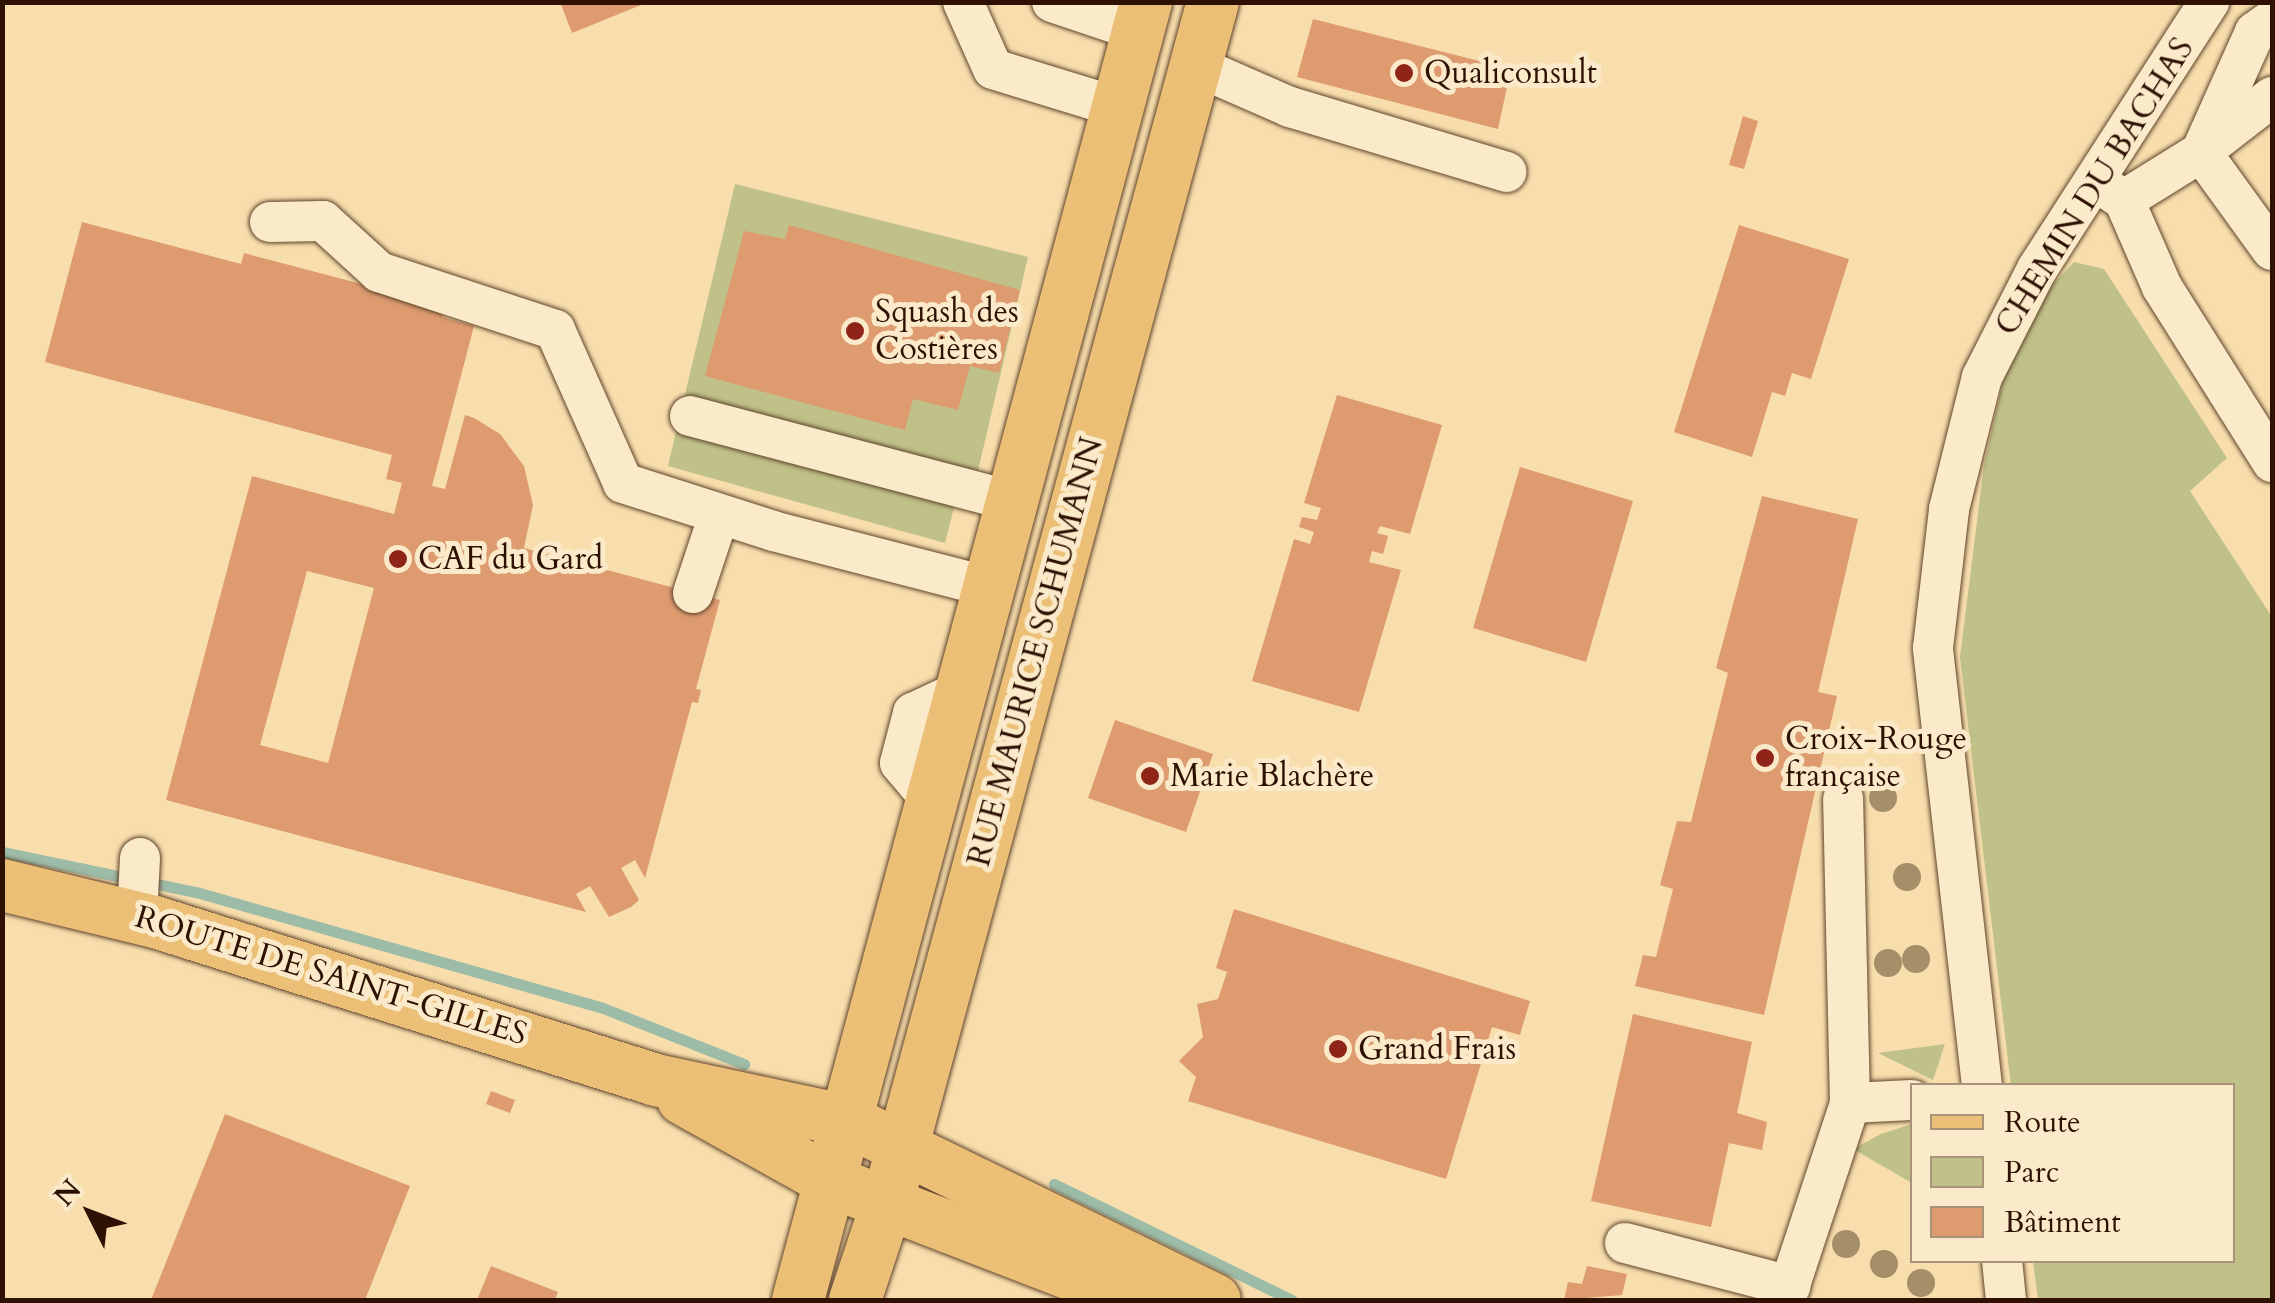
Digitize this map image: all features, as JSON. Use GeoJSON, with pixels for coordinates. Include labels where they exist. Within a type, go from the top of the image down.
{"type":"FeatureCollection","features":[{"type":"Feature","properties":{"kind":"main road","name":"RUE MAURICE SCHUMANN"},"geometry":{"type":"LineString","coordinates":[[855,1300],[887,1204],[1213,2]]}},
{"type":"Feature","properties":{"kind":"main road","name":"RUE MAURICE SCHUMANN"},"geometry":{"type":"LineString","coordinates":[[798,1300],[1142,17]]}},
{"type":"Feature","properties":{"kind":"main road","name":"ROUTE DE SAINT-GILLES"},"geometry":{"type":"LineString","coordinates":[[2,885],[139,884],[656,1080],[848,1121],[902,1143],[996,1198],[1215,1300]]}},
{"type":"Feature","properties":{"kind":"main road","name":"ROUTE DE SAINT-GILLES"},"geometry":{"type":"LineString","coordinates":[[656,1080],[714,1120],[832,1182],[1138,1300]]}},
{"type":"Feature","properties":{"kind":"street"},"geometry":{"type":"LineString","coordinates":[[963,2],[992,69],[1117,107]]}},
{"type":"Feature","properties":{"kind":"street"},"geometry":{"type":"LineString","coordinates":[[1052,2],[1142,17]]}},
{"type":"Feature","properties":{"kind":"street","name":"CHEMIN DU BACHAS"},"geometry":{"type":"LineString","coordinates":[[1982,1083],[1933,648],[1949,509],[1982,377],[2037,269],[2111,192],[2209,2]]}},
{"type":"Feature","properties":{"kind":"street"},"geometry":{"type":"LineString","coordinates":[[2202,152],[2255,32],[2272,20]]}},
{"type":"Feature","properties":{"kind":"street"},"geometry":{"type":"LineString","coordinates":[[1196,66],[1290,107],[1506,172]]}},
{"type":"Feature","properties":{"kind":"street"},"geometry":{"type":"LineString","coordinates":[[2272,97],[2202,152],[2111,192],[2162,287],[2272,462]]}},
{"type":"Feature","properties":{"kind":"street"},"geometry":{"type":"LineString","coordinates":[[2202,152],[2272,250]]}},
{"type":"Feature","properties":{"kind":"street"},"geometry":{"type":"LineString","coordinates":[[270,222],[323,222],[379,272],[555,330],[624,483],[719,515],[989,587]]}},
{"type":"Feature","properties":{"kind":"street"},"geometry":{"type":"LineString","coordinates":[[690,416],[1012,501]]}},
{"type":"Feature","properties":{"kind":"street"},"geometry":{"type":"LineString","coordinates":[[693,593],[719,515]]}},
{"type":"Feature","properties":{"kind":"street"},"geometry":{"type":"LineString","coordinates":[[1625,1243],[1788,1293],[1850,1103],[1843,798]]}},
{"type":"Feature","properties":{"kind":"street"},"geometry":{"type":"LineString","coordinates":[[1850,1103],[1910,1100]]}},
{"type":"Feature","properties":{"kind":"street"},"geometry":{"type":"LineString","coordinates":[[2002,1263],[2006,1300]]}},
{"type":"Feature","properties":{"kind":"green space","name":"Squash des Costières"},"geometry":{"type":"Polygon","coordinates":[[[735,184],[1028,257],[977,475],[962,476],[945,543],[668,466],[735,184]]]}},
{"type":"Feature","properties":{"kind":"green space"},"geometry":{"type":"Polygon","coordinates":[[[2074,262],[2104,269],[2227,458],[2190,491],[2272,617],[2272,1300],[2038,1300],[2033,1263],[2235,1263],[2235,1083],[2011,1083],[1960,657],[1984,465],[2004,377],[2040,298],[2074,262]]]}},
{"type":"Feature","properties":{"kind":"green space"},"geometry":{"type":"Polygon","coordinates":[[[1945,1044],[1933,1080],[1878,1053],[1945,1044]]]}},
{"type":"Feature","properties":{"kind":"green space"},"geometry":{"type":"Polygon","coordinates":[[[1910,1125],[1910,1182],[1853,1149],[1910,1125]]]}},
{"type":"Feature","properties":{"kind":"building"},"geometry":{"type":"Polygon","coordinates":[[[560,2],[646,2],[646,3],[572,33],[560,2]]]}},
{"type":"Feature","properties":{"kind":"building","name":"Qualiconsult"},"geometry":{"type":"Polygon","coordinates":[[[1313,19],[1511,69],[1498,129],[1297,77],[1313,19]]]}},
{"type":"Feature","properties":{"kind":"building"},"geometry":{"type":"Polygon","coordinates":[[[1743,116],[1758,121],[1744,169],[1729,165],[1743,116]]]}},
{"type":"Feature","properties":{"kind":"building","name":"CAF du Gard"},"geometry":{"type":"Polygon","coordinates":[[[82,222],[241,264],[244,253],[445,306],[442,317],[474,326],[432,486],[445,489],[465,415],[474,418],[500,434],[524,466],[533,505],[524,548],[720,600],[696,689],[701,690],[698,703],[692,702],[645,878],[635,860],[621,868],[639,900],[609,917],[590,886],[576,894],[586,912],[166,800],[252,476],[394,514],[402,483],[386,479],[392,455],[45,362],[82,222]],[[307,571],[260,745],[328,763],[374,588],[307,571]]]}},
{"type":"Feature","properties":{"kind":"building"},"geometry":{"type":"Polygon","coordinates":[[[789,225],[1020,290],[999,373],[970,366],[958,410],[913,399],[905,430],[705,376],[744,231],[785,239],[789,225]]]}},
{"type":"Feature","properties":{"kind":"building"},"geometry":{"type":"Polygon","coordinates":[[[1739,225],[1849,259],[1811,379],[1792,373],[1785,396],[1772,392],[1752,457],[1674,432],[1739,225]]]}},
{"type":"Feature","properties":{"kind":"building"},"geometry":{"type":"Polygon","coordinates":[[[1337,395],[1442,425],[1410,534],[1380,526],[1377,533],[1388,536],[1383,554],[1372,551],[1369,562],[1401,570],[1359,712],[1252,681],[1294,539],[1310,544],[1314,532],[1299,527],[1302,517],[1317,520],[1321,508],[1304,503],[1337,395]]]}},
{"type":"Feature","properties":{"kind":"building"},"geometry":{"type":"Polygon","coordinates":[[[1520,467],[1633,501],[1586,662],[1473,628],[1520,467]]]}},
{"type":"Feature","properties":{"kind":"building","name":"Croix-Rouge française"},"geometry":{"type":"Polygon","coordinates":[[[1762,496],[1858,519],[1818,692],[1837,696],[1764,1015],[1635,986],[1643,955],[1656,957],[1673,889],[1660,885],[1677,821],[1691,822],[1728,673],[1716,668],[1762,496]]]}},
{"type":"Feature","properties":{"kind":"building","name":"Marie Blachère"},"geometry":{"type":"Polygon","coordinates":[[[1115,720],[1213,754],[1186,832],[1088,798],[1115,720]]]}},
{"type":"Feature","properties":{"kind":"building","name":"Grand Frais"},"geometry":{"type":"Polygon","coordinates":[[[1234,909],[1530,1001],[1520,1035],[1492,1027],[1446,1179],[1188,1101],[1196,1077],[1179,1061],[1203,1037],[1197,1004],[1218,999],[1227,972],[1216,968],[1234,909]]]}},
{"type":"Feature","properties":{"kind":"building"},"geometry":{"type":"Polygon","coordinates":[[[1633,1014],[1752,1042],[1737,1113],[1767,1122],[1762,1150],[1729,1143],[1711,1227],[1591,1201],[1633,1014]]]}},
{"type":"Feature","properties":{"kind":"building"},"geometry":{"type":"Polygon","coordinates":[[[491,1091],[515,1100],[510,1113],[486,1104],[491,1091]]]}},
{"type":"Feature","properties":{"kind":"building"},"geometry":{"type":"Polygon","coordinates":[[[225,1114],[410,1186],[365,1300],[151,1300],[225,1114]]]}},
{"type":"Feature","properties":{"kind":"building"},"geometry":{"type":"Polygon","coordinates":[[[491,1266],[558,1292],[555,1300],[477,1300],[491,1266]]]}},
{"type":"Feature","properties":{"kind":"building"},"geometry":{"type":"Polygon","coordinates":[[[1587,1266],[1627,1274],[1622,1295],[1564,1300],[1568,1282],[1582,1284],[1587,1266]]]}},
{"type":"Feature","properties":{"kind":"waterway"},"geometry":{"type":"LineString","coordinates":[[2,852],[196,892],[603,1008],[744,1064]]}},
{"type":"Feature","properties":{"kind":"waterway"},"geometry":{"type":"LineString","coordinates":[[1054,1184],[1292,1300]]}},
{"type":"Feature","properties":{"kind":"place","name":"Qualiconsult"},"geometry":{"type":"Point","coordinates":[1404,73]}},
{"type":"Feature","properties":{"kind":"place","name":"Squash des Costières"},"geometry":{"type":"Point","coordinates":[855,331]}},
{"type":"Feature","properties":{"kind":"place","name":"CAF du Gard"},"geometry":{"type":"Point","coordinates":[398,559]}},
{"type":"Feature","properties":{"kind":"place","name":"Croix-Rouge française"},"geometry":{"type":"Point","coordinates":[1765,758]}},
{"type":"Feature","properties":{"kind":"place","name":"Marie Blachère"},"geometry":{"type":"Point","coordinates":[1150,776]}},
{"type":"Feature","properties":{"kind":"place","name":"Grand Frais"},"geometry":{"type":"Point","coordinates":[1338,1049]}}]}
